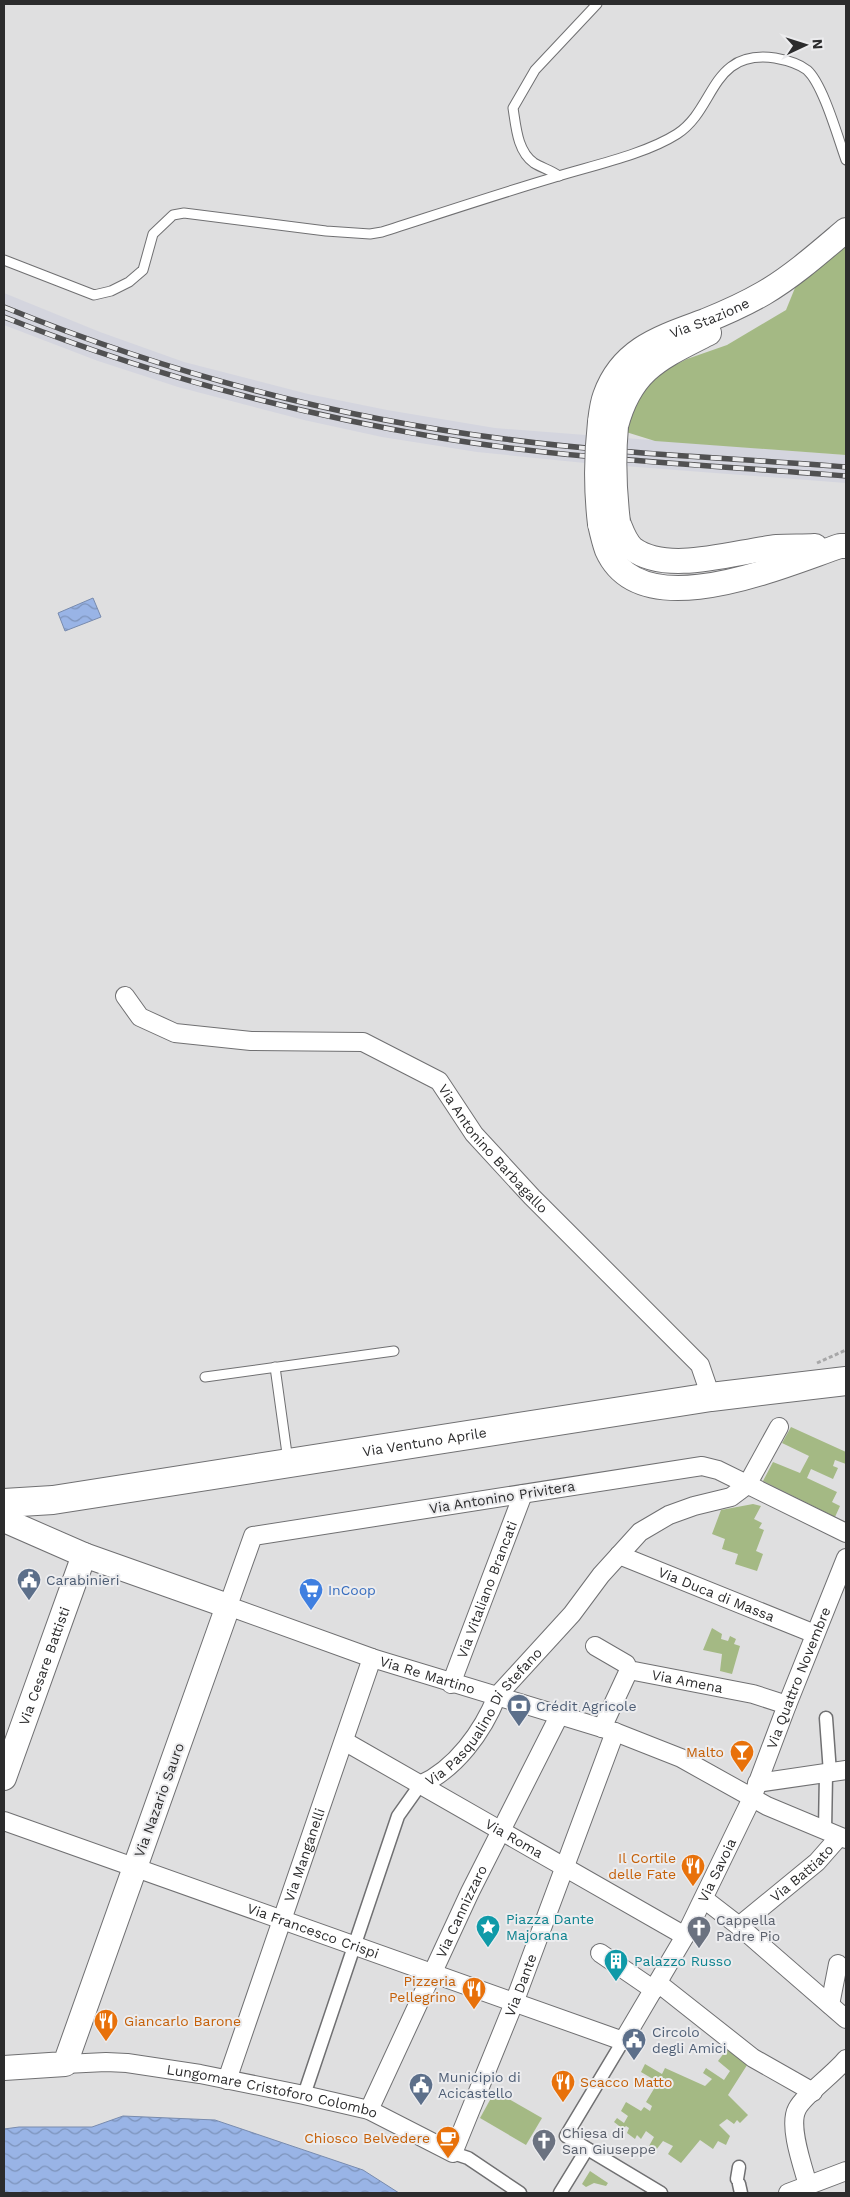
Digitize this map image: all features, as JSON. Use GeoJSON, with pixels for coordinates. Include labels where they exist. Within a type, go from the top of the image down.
{"type":"FeatureCollection","features":[{"type":"Feature","properties":{"kind":"main road","name":"Via Stazione"},"geometry":{"type":"LineString","coordinates":[[843,546],[777,547],[698,559],[668,560],[656,559],[633,548],[609,523],[614,490],[613,458],[608,424],[632,386],[665,355],[738,316],[764,293],[800,268],[846,230]]}},
{"type":"Feature","properties":{"kind":"main road","name":"Via Ventuno Aprile"},"geometry":{"type":"LineString","coordinates":[[4,1503],[54,1500],[578,1414],[705,1390],[846,1381]]}},
{"type":"Feature","properties":{"kind":"main road","name":"Via Re Martino"},"geometry":{"type":"LineString","coordinates":[[4,1520],[84,1555],[228,1606]]}},
{"type":"Feature","properties":{"kind":"main road","name":"Via Cesare Battisti"},"geometry":{"type":"LineString","coordinates":[[4,1778],[84,1555]]}},
{"type":"Feature","properties":{"kind":"main road","name":"Via Nazario Sauro"},"geometry":{"type":"LineString","coordinates":[[66,2064],[228,1606]]}},
{"type":"Feature","properties":{"kind":"main road","name":"Lungomare Cristoforo Colombo"},"geometry":{"type":"LineString","coordinates":[[4,2068],[66,2064]]}},
{"type":"Feature","properties":{"kind":"street","name":"Via Antonino Barbagallo"},"geometry":{"type":"LineString","coordinates":[[125,996],[140,1017],[175,1033],[251,1041],[363,1042],[439,1081],[474,1134],[532,1197],[700,1365],[705,1390]]}},
{"type":"Feature","properties":{"kind":"street","name":"Via Pasqualino Di Stefano"},"geometry":{"type":"LineString","coordinates":[[304,2095],[398,1816],[420,1784],[430,1780],[459,1757],[491,1710],[497,1696],[572,1614],[640,1532],[669,1515],[694,1506],[731,1497],[747,1485],[779,1427]]}},
{"type":"Feature","properties":{"kind":"street","name":"Via Antonino Privitera"},"geometry":{"type":"LineString","coordinates":[[253,1536],[702,1466],[718,1470],[846,1533]]}},
{"type":"Feature","properties":{"kind":"street","name":"Via Vitaliano Brancati"},"geometry":{"type":"LineString","coordinates":[[451,1684],[523,1494]]}},
{"type":"Feature","properties":{"kind":"street","name":"Via Nazario Sauro"},"geometry":{"type":"LineString","coordinates":[[228,1606],[253,1536]]}},
{"type":"Feature","properties":{"kind":"street","name":"Via Duca di Massa"},"geometry":{"type":"LineString","coordinates":[[619,1555],[815,1634]]}},
{"type":"Feature","properties":{"kind":"street","name":"Via Quattro Novembre"},"geometry":{"type":"LineString","coordinates":[[755,1791],[846,1558]]}},
{"type":"Feature","properties":{"kind":"street","name":"Via Re Martino"},"geometry":{"type":"LineString","coordinates":[[228,1606],[372,1658],[451,1684],[609,1730],[681,1758],[755,1791],[837,1836]]}},
{"type":"Feature","properties":{"kind":"street","name":"Via Amena"},"geometry":{"type":"LineString","coordinates":[[595,1646],[626,1664],[629,1670],[752,1694],[787,1705]]}},
{"type":"Feature","properties":{"kind":"street","name":"Via Manganelli"},"geometry":{"type":"LineString","coordinates":[[226,2080],[372,1658]]}},
{"type":"Feature","properties":{"kind":"street","name":"Via Dante"},"geometry":{"type":"LineString","coordinates":[[453,2153],[514,2003],[564,1866],[629,1670]]}},
{"type":"Feature","properties":{"kind":"street","name":"Via Cannizzaro"},"geometry":{"type":"LineString","coordinates":[[369,2110],[500,1830],[559,1716]]}},
{"type":"Feature","properties":{"kind":"street"},"geometry":{"type":"LineString","coordinates":[[826,1718],[834,1772],[837,1836]]}},
{"type":"Feature","properties":{"kind":"street","name":"Via Roma"},"geometry":{"type":"LineString","coordinates":[[344,1741],[685,1936]]}},
{"type":"Feature","properties":{"kind":"street"},"geometry":{"type":"LineString","coordinates":[[755,1791],[834,1772]]}},
{"type":"Feature","properties":{"kind":"street","name":"Via Savoia"},"geometry":{"type":"LineString","coordinates":[[582,2146],[566,2136],[685,1936],[755,1791]]}},
{"type":"Feature","properties":{"kind":"street","name":"Via Francesco Crispi"},"geometry":{"type":"LineString","coordinates":[[4,1821],[622,2041]]}},
{"type":"Feature","properties":{"kind":"street","name":"Via Battiato"},"geometry":{"type":"LineString","coordinates":[[739,1926],[817,1862],[837,1836]]}},
{"type":"Feature","properties":{"kind":"street"},"geometry":{"type":"LineString","coordinates":[[704,1899],[739,1926],[846,2020]]}},
{"type":"Feature","properties":{"kind":"street"},"geometry":{"type":"LineString","coordinates":[[600,1953],[656,1987],[753,2058],[813,2092]]}},
{"type":"Feature","properties":{"kind":"street"},"geometry":{"type":"LineString","coordinates":[[830,2005],[838,1964]]}},
{"type":"Feature","properties":{"kind":"street"},"geometry":{"type":"LineString","coordinates":[[808,2185],[794,2123],[797,2109],[836,2072],[846,2059]]}},
{"type":"Feature","properties":{"kind":"street","name":"Lungomare Cristoforo Colombo"},"geometry":{"type":"LineString","coordinates":[[66,2064],[127,2063],[200,2074],[369,2110],[453,2153],[468,2158],[520,2193]]}},
{"type":"Feature","properties":{"kind":"street"},"geometry":{"type":"LineString","coordinates":[[560,2193],[582,2146],[657,2192]]}},
{"type":"Feature","properties":{"kind":"street"},"geometry":{"type":"LineString","coordinates":[[788,2193],[846,2171]]}},
{"type":"Feature","properties":{"kind":"lane"},"geometry":{"type":"LineString","coordinates":[[559,176],[550,169],[534,162],[523,151],[513,108],[535,70],[597,4]]}},
{"type":"Feature","properties":{"kind":"lane"},"geometry":{"type":"LineString","coordinates":[[4,260],[94,295],[111,291],[129,282],[143,270],[153,234],[173,215],[184,213],[326,231],[370,234],[382,232],[613,160],[678,133],[697,114],[723,73],[738,62],[756,58],[774,58],[791,61],[807,71],[817,82],[846,160]]}},
{"type":"Feature","properties":{"kind":"lane"},"geometry":{"type":"LineString","coordinates":[[204,1377],[394,1351]]}},
{"type":"Feature","properties":{"kind":"lane"},"geometry":{"type":"LineString","coordinates":[[276,1367],[288,1462]]}},
{"type":"Feature","properties":{"kind":"shaded area"},"geometry":{"type":"Polygon","coordinates":[[[4,293],[100,332],[184,362],[308,394],[387,410],[495,428],[846,455],[846,483],[585,463],[477,452],[382,437],[304,420],[178,387],[98,361],[4,325],[4,293]]]}},
{"type":"Feature","properties":{"kind":"green space"},"geometry":{"type":"Polygon","coordinates":[[[846,240],[846,455],[655,441],[626,432],[632,409],[648,385],[667,369],[687,359],[727,345],[786,310],[799,278],[846,240]]]}},
{"type":"Feature","properties":{"kind":"green space"},"geometry":{"type":"Polygon","coordinates":[[[791,1427],[846,1452],[846,1464],[835,1460],[833,1466],[838,1468],[833,1479],[811,1469],[807,1478],[837,1492],[832,1502],[840,1506],[835,1517],[763,1481],[773,1462],[800,1473],[809,1456],[782,1443],[791,1427]]]}},
{"type":"Feature","properties":{"kind":"green space"},"geometry":{"type":"Polygon","coordinates":[[[753,1504],[761,1506],[754,1519],[762,1523],[759,1528],[764,1530],[756,1551],[763,1554],[757,1571],[735,1564],[738,1554],[722,1549],[725,1539],[712,1534],[721,1510],[753,1504]]]}},
{"type":"Feature","properties":{"kind":"green space"},"geometry":{"type":"Polygon","coordinates":[[[712,1628],[722,1634],[721,1639],[728,1641],[730,1636],[736,1639],[734,1644],[740,1646],[732,1674],[720,1671],[722,1654],[703,1650],[712,1628]]]}},
{"type":"Feature","properties":{"kind":"green space"},"geometry":{"type":"Polygon","coordinates":[[[730,2045],[749,2062],[728,2095],[748,2115],[740,2123],[737,2120],[734,2124],[727,2119],[719,2125],[730,2136],[726,2145],[718,2141],[713,2149],[700,2140],[681,2163],[668,2154],[673,2146],[663,2141],[656,2150],[649,2146],[654,2137],[646,2131],[641,2139],[637,2135],[635,2139],[627,2133],[629,2128],[626,2126],[623,2129],[614,2122],[617,2118],[624,2123],[628,2116],[621,2111],[626,2102],[641,2111],[644,2107],[650,2111],[652,2106],[646,2102],[658,2082],[641,2072],[645,2064],[662,2074],[665,2068],[705,2086],[712,2079],[703,2073],[706,2068],[724,2080],[730,2071],[718,2061],[730,2045]]]}},
{"type":"Feature","properties":{"kind":"green space"},"geometry":{"type":"Polygon","coordinates":[[[495,2091],[542,2118],[526,2145],[480,2118],[495,2091]]]}},
{"type":"Feature","properties":{"kind":"green space"},"geometry":{"type":"Polygon","coordinates":[[[590,2171],[608,2183],[606,2186],[594,2183],[586,2187],[582,2184],[590,2171]]]}},
{"type":"Feature","properties":{"kind":"water"},"geometry":{"type":"Polygon","coordinates":[[[93,598],[101,617],[65,631],[58,613],[93,598]]]}},
{"type":"Feature","properties":{"kind":"water"},"geometry":{"type":"Polygon","coordinates":[[[123,2116],[215,2120],[363,2170],[399,2193],[4,2193],[4,2129],[19,2127],[92,2127],[123,2116]]]}},
{"type":"Feature","properties":{"kind":"railway"},"geometry":{"type":"LineString","coordinates":[[4,307],[64,330],[187,372],[313,405],[377,418],[441,430],[547,444],[846,467]]}},
{"type":"Feature","properties":{"kind":"railway"},"geometry":{"type":"LineString","coordinates":[[4,317],[111,356],[219,389],[385,428],[542,452],[846,476]]}},
{"type":"Feature","properties":{"kind":"place","name":"Carabinieri"},"geometry":{"type":"Point","coordinates":[29,1601]}},
{"type":"Feature","properties":{"kind":"place","name":"InCoop"},"geometry":{"type":"Point","coordinates":[311,1611]}},
{"type":"Feature","properties":{"kind":"place","name":"Crédit Agricole"},"geometry":{"type":"Point","coordinates":[519,1727]}},
{"type":"Feature","properties":{"kind":"place","name":"Malto"},"geometry":{"type":"Point","coordinates":[742,1773]}},
{"type":"Feature","properties":{"kind":"place","name":"Il Cortile delle Fate"},"geometry":{"type":"Point","coordinates":[693,1887]}},
{"type":"Feature","properties":{"kind":"place","name":"Piazza Dante Majorana"},"geometry":{"type":"Point","coordinates":[488,1948]}},
{"type":"Feature","properties":{"kind":"place","name":"Cappella Padre Pio"},"geometry":{"type":"Point","coordinates":[699,1949]}},
{"type":"Feature","properties":{"kind":"place","name":"Palazzo Russo"},"geometry":{"type":"Point","coordinates":[616,1982]}},
{"type":"Feature","properties":{"kind":"place","name":"Pizzeria Pellegrino"},"geometry":{"type":"Point","coordinates":[474,2010]}},
{"type":"Feature","properties":{"kind":"place","name":"Giancarlo Barone"},"geometry":{"type":"Point","coordinates":[106,2042]}},
{"type":"Feature","properties":{"kind":"place","name":"Circolo degli Amici"},"geometry":{"type":"Point","coordinates":[634,2061]}},
{"type":"Feature","properties":{"kind":"place","name":"Scacco Matto"},"geometry":{"type":"Point","coordinates":[563,2103]}},
{"type":"Feature","properties":{"kind":"place","name":"Municipio di Acicastello"},"geometry":{"type":"Point","coordinates":[421,2106]}},
{"type":"Feature","properties":{"kind":"place","name":"Chiosco Belvedere"},"geometry":{"type":"Point","coordinates":[448,2159]}},
{"type":"Feature","properties":{"kind":"place","name":"Chiesa di San Giuseppe"},"geometry":{"type":"Point","coordinates":[544,2162]}}]}
